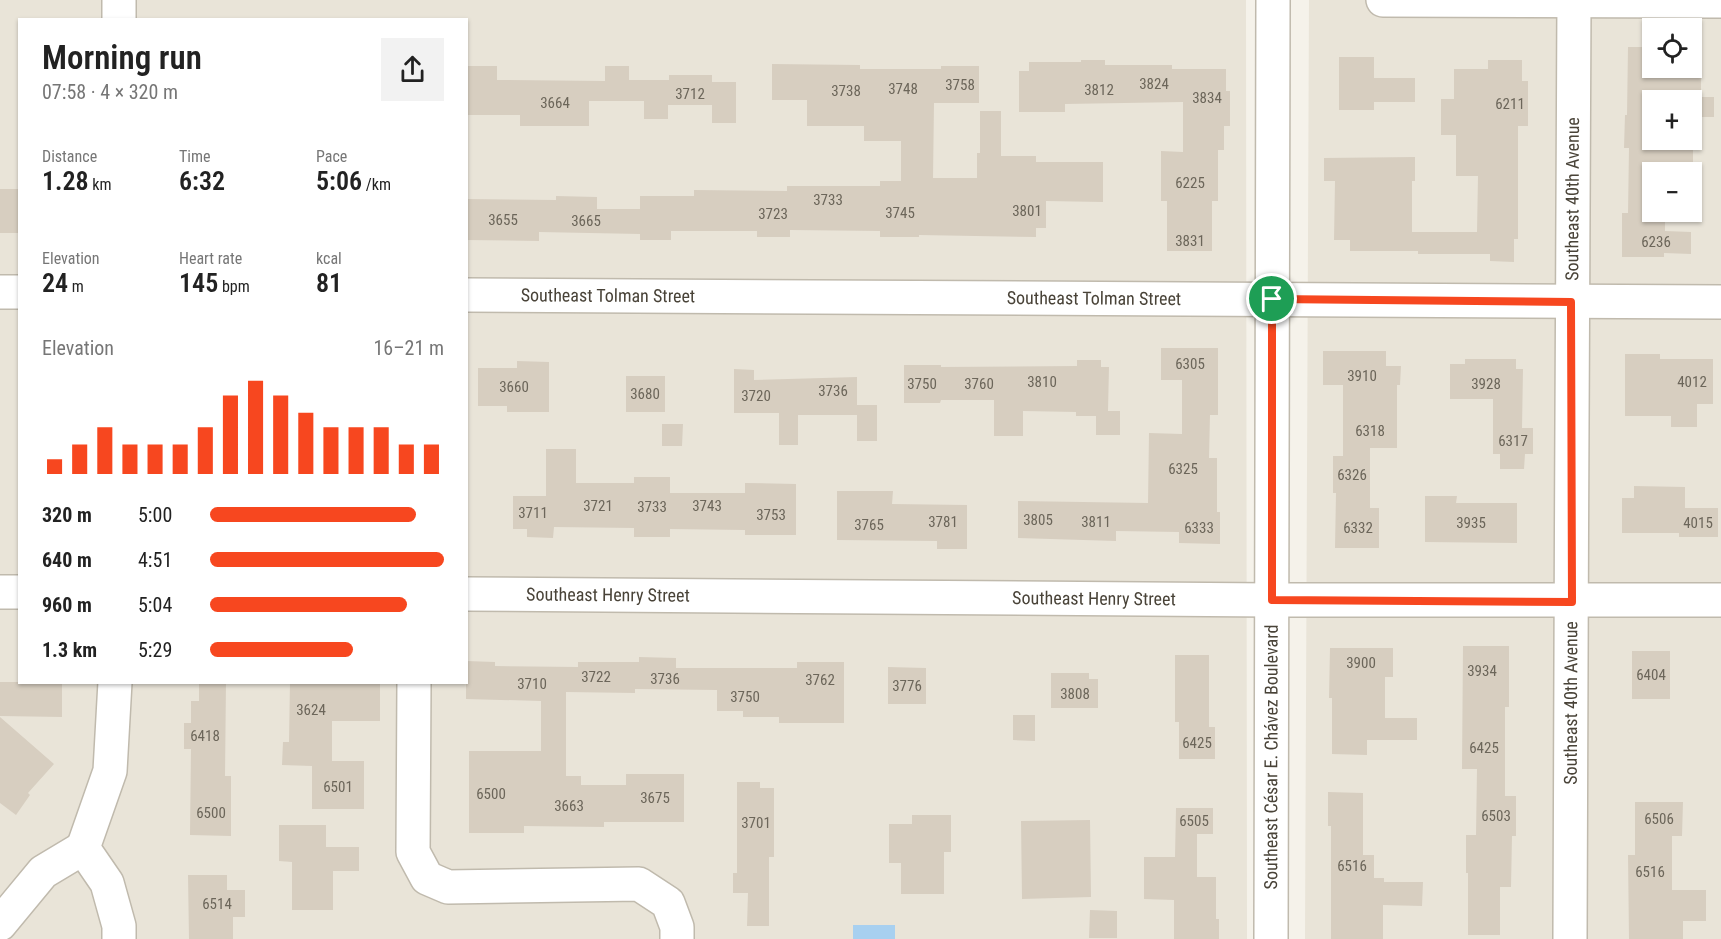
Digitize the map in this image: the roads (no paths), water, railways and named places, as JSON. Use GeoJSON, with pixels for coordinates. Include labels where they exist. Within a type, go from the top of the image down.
{"type":"FeatureCollection","features":[{"type":"Feature","properties":{"kind":"street"},"geometry":{"type":"LineString","coordinates":[[119,0],[119,18]]}},
{"type":"Feature","properties":{"kind":"street","name":"Southeast César E. Chávez Boulevard"},"geometry":{"type":"LineString","coordinates":[[1271,939],[1273,0]]}},
{"type":"Feature","properties":{"kind":"street"},"geometry":{"type":"LineString","coordinates":[[1383,0],[1721,1]]}},
{"type":"Feature","properties":{"kind":"street","name":"Southeast 40th Avenue"},"geometry":{"type":"LineString","coordinates":[[1570,939],[1574,0]]}},
{"type":"Feature","properties":{"kind":"street"},"geometry":{"type":"LineString","coordinates":[[0,292],[18,292]]}},
{"type":"Feature","properties":{"kind":"street","name":"Southeast Tolman Street"},"geometry":{"type":"LineString","coordinates":[[468,295],[1721,302]]}},
{"type":"Feature","properties":{"kind":"street"},"geometry":{"type":"LineString","coordinates":[[0,592],[18,592]]}},
{"type":"Feature","properties":{"kind":"street","name":"Southeast Henry Street"},"geometry":{"type":"LineString","coordinates":[[468,594],[1572,602],[1721,600]]}},
{"type":"Feature","properties":{"kind":"street"},"geometry":{"type":"LineString","coordinates":[[0,924],[43,873],[83,848],[110,771],[115,684]]}},
{"type":"Feature","properties":{"kind":"street"},"geometry":{"type":"LineString","coordinates":[[414,684],[413,852],[427,878],[448,887],[639,884],[668,903],[677,927],[677,939]]}},
{"type":"Feature","properties":{"kind":"street"},"geometry":{"type":"LineString","coordinates":[[83,848],[107,883],[119,926],[119,939]]}},
{"type":"Feature","properties":{"kind":"water"},"geometry":{"type":"Polygon","coordinates":[[[853,925],[895,925],[895,939],[853,939],[853,925]]]}}]}
